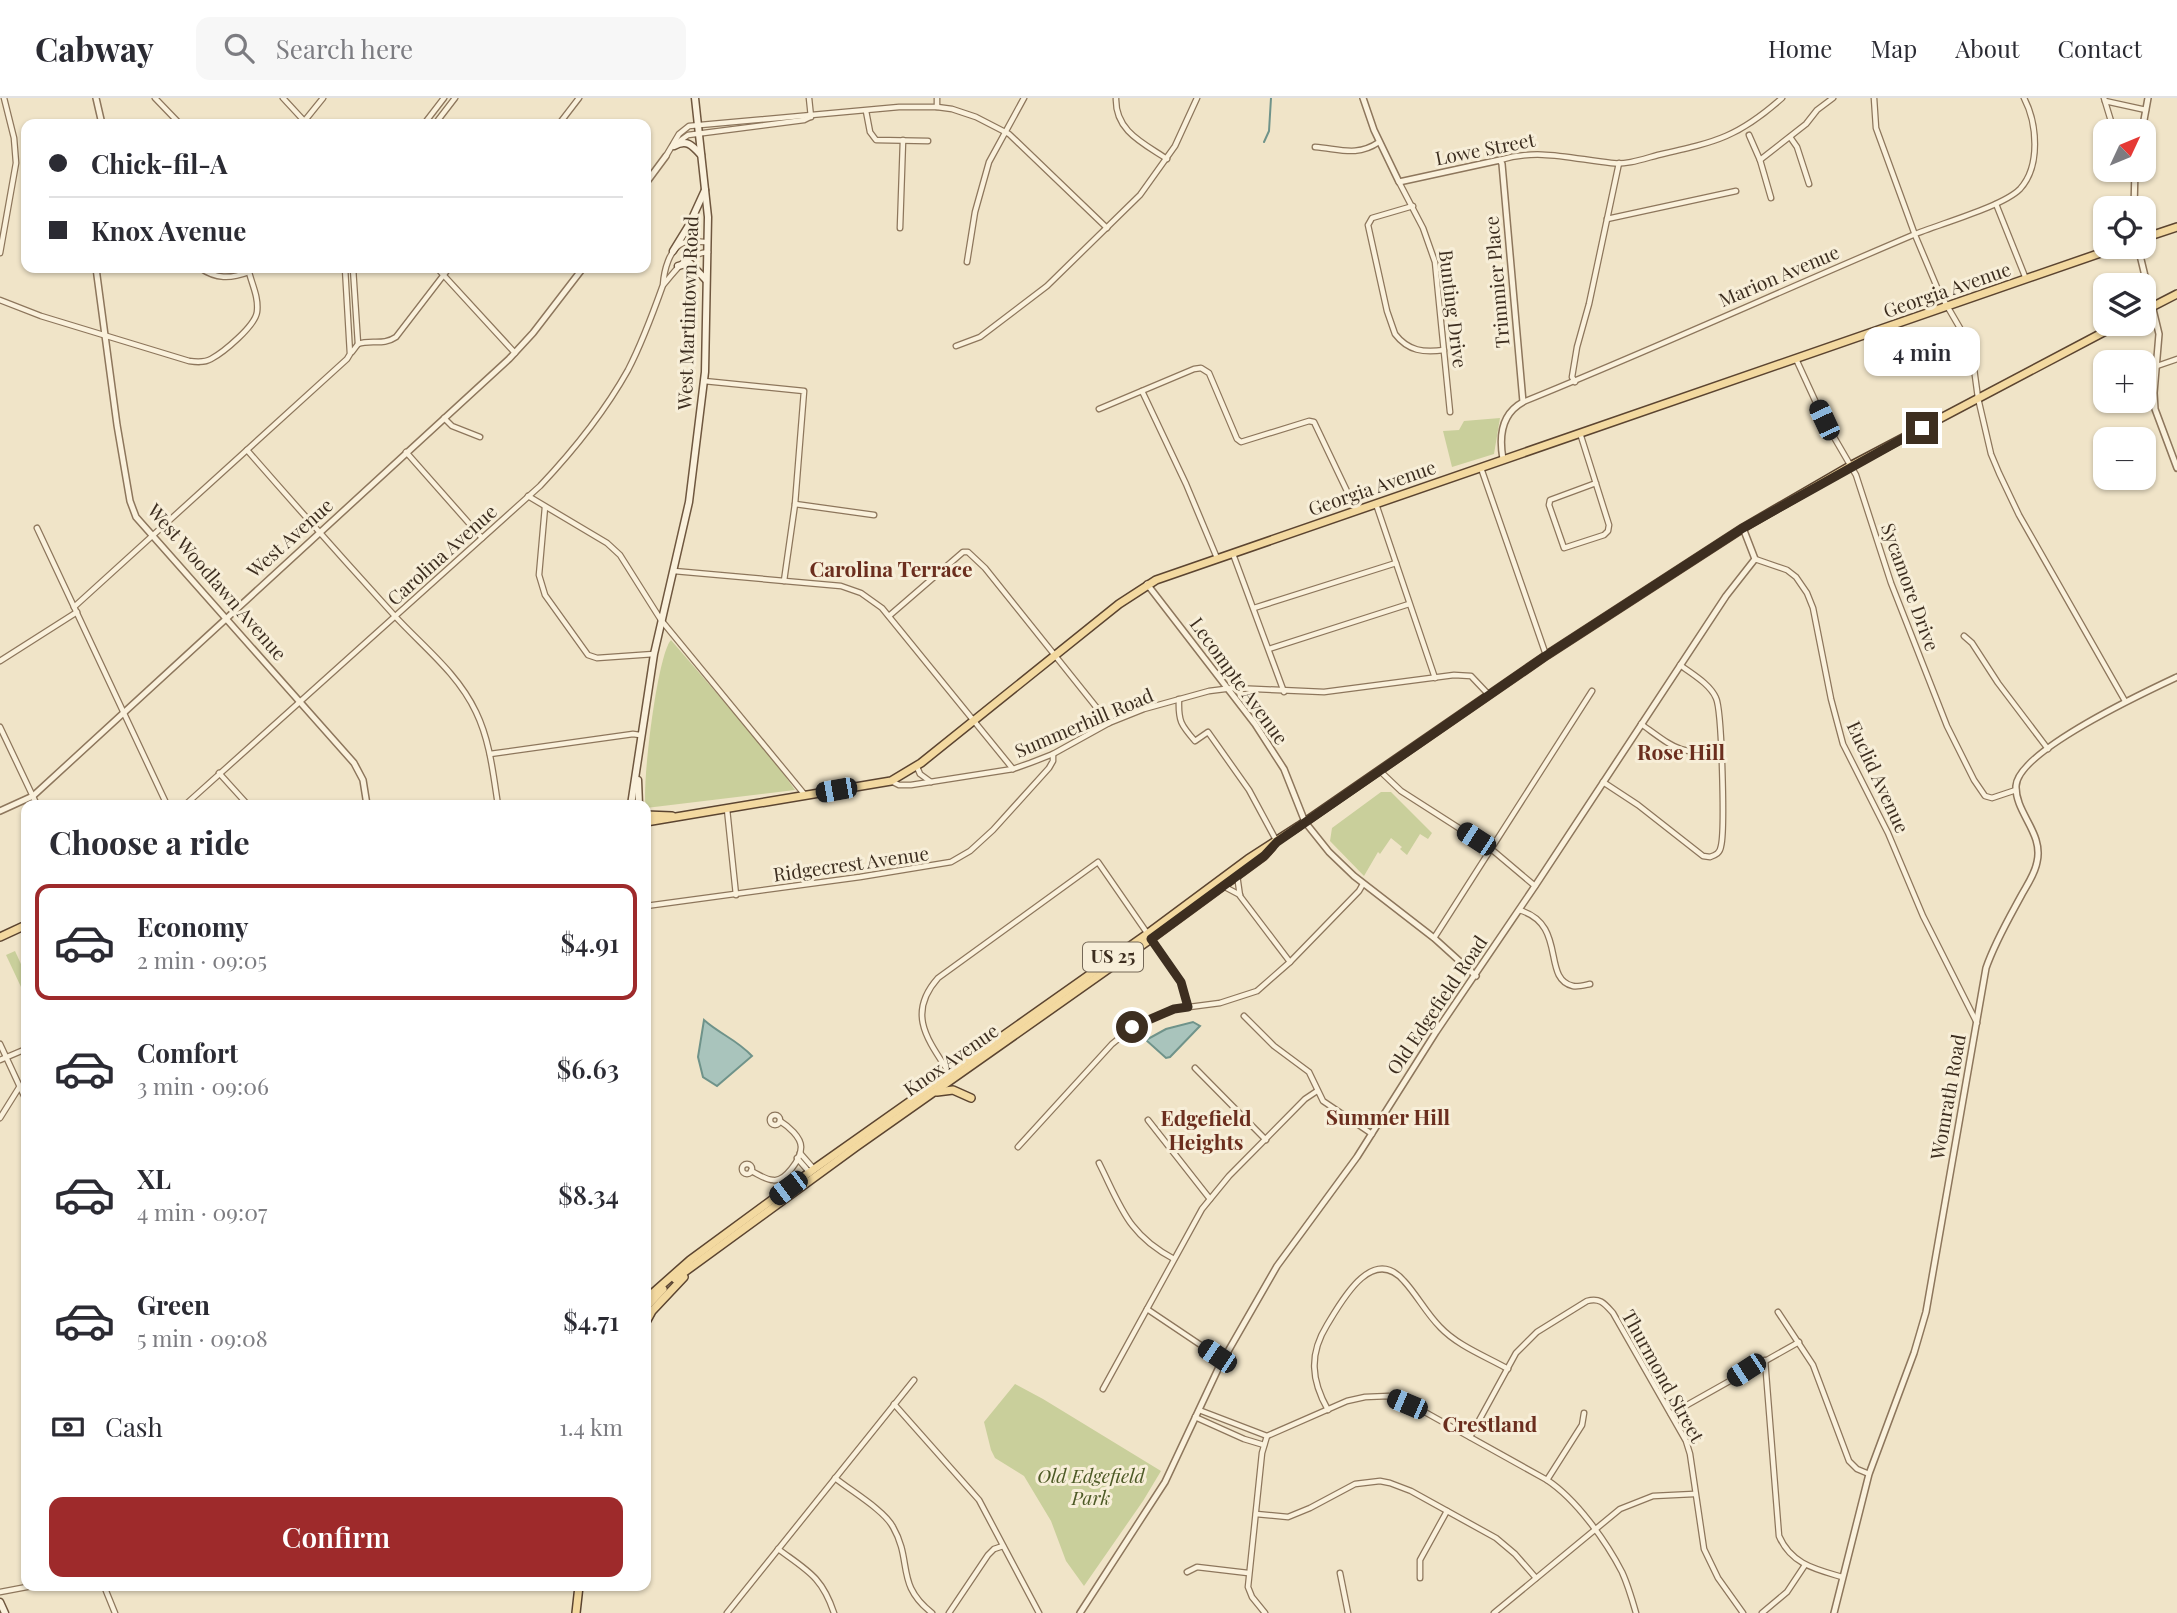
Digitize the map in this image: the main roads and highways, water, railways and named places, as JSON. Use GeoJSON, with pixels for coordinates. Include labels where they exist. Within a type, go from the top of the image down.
{"type":"FeatureCollection","features":[{"type":"Feature","properties":{"kind":"main road","name":"West Martintown Road"},"geometry":{"type":"LineString","coordinates":[[632,800],[654,654],[690,495],[704,381],[708,242],[695,98]]}},
{"type":"Feature","properties":{"kind":"main road"},"geometry":{"type":"LineString","coordinates":[[674,146],[682,142],[688,143],[702,156]]}},
{"type":"Feature","properties":{"kind":"main road"},"geometry":{"type":"LineString","coordinates":[[673,251],[689,225],[705,189]]}},
{"type":"Feature","properties":{"kind":"main road"},"geometry":{"type":"LineString","coordinates":[[2156,234],[2177,227]]}},
{"type":"Feature","properties":{"kind":"main road","name":"Georgia Avenue"},"geometry":{"type":"LineString","coordinates":[[651,821],[891,781],[917,767],[1055,654],[1147,584],[2093,256]]}},
{"type":"Feature","properties":{"kind":"main road"},"geometry":{"type":"LineString","coordinates":[[678,266],[690,263],[707,281]]}},
{"type":"Feature","properties":{"kind":"main road"},"geometry":{"type":"LineString","coordinates":[[2156,305],[2177,294]]}},
{"type":"Feature","properties":{"kind":"main road","name":"Knox Avenue"},"geometry":{"type":"LineString","coordinates":[[1149,937],[1248,859],[1277,842],[1547,655],[1743,528],[1850,466],[2096,336]]}},
{"type":"Feature","properties":{"kind":"main road","name":"West Martintown Road"},"geometry":{"type":"LineString","coordinates":[[637,775],[639,800]]}},
{"type":"Feature","properties":{"kind":"main road","name":"Georgia Avenue"},"geometry":{"type":"LineString","coordinates":[[651,815],[676,816]]}},
{"type":"Feature","properties":{"kind":"main road","name":"Knox Avenue"},"geometry":{"type":"LineString","coordinates":[[651,1302],[667,1286],[813,1174],[1264,856],[1277,842]]}},
{"type":"Feature","properties":{"kind":"main road"},"geometry":{"type":"LineString","coordinates":[[0,937],[21,927]]}},
{"type":"Feature","properties":{"kind":"main road","name":"Knox Avenue"},"geometry":{"type":"LineString","coordinates":[[651,1295],[690,1260],[929,1094],[951,1075]]}},
{"type":"Feature","properties":{"kind":"main road"},"geometry":{"type":"LineString","coordinates":[[929,1094],[953,1090],[971,1098]]}},
{"type":"Feature","properties":{"kind":"main road","name":"US 25"},"geometry":{"type":"LineString","coordinates":[[651,1313],[690,1270]]}},
{"type":"Feature","properties":{"kind":"main road"},"geometry":{"type":"LineString","coordinates":[[576,1613],[578,1591]]}},
{"type":"Feature","properties":{"kind":"main road"},"geometry":{"type":"LineString","coordinates":[[0,1602],[5,1613]]}},
{"type":"Feature","properties":{"kind":"water"},"geometry":{"type":"Polygon","coordinates":[[[704,1020],[752,1056],[717,1086],[703,1077],[698,1057],[704,1020]]]}},
{"type":"Feature","properties":{"kind":"water"},"geometry":{"type":"Polygon","coordinates":[[[1193,1022],[1200,1026],[1170,1057],[1166,1058],[1146,1040],[1166,1029],[1193,1022]]]}},
{"type":"Feature","properties":{"kind":"waterway"},"geometry":{"type":"LineString","coordinates":[[1264,142],[1269,131],[1271,98]]}},
{"type":"Feature","properties":{"kind":"district","name":"Carolina Terrace"},"geometry":{"type":"Point","coordinates":[891,570]}},
{"type":"Feature","properties":{"kind":"district","name":"Rose Hill"},"geometry":{"type":"Point","coordinates":[1681,753]}},
{"type":"Feature","properties":{"kind":"district","name":"Summer Hill"},"geometry":{"type":"Point","coordinates":[1388,1118]}},
{"type":"Feature","properties":{"kind":"district","name":"Edgefield Heights"},"geometry":{"type":"Point","coordinates":[1206,1131]}},
{"type":"Feature","properties":{"kind":"district","name":"Crestland"},"geometry":{"type":"Point","coordinates":[1490,1425]}},
{"type":"Feature","properties":{"kind":"park label","name":"Old Edgefield Park"},"geometry":{"type":"Point","coordinates":[1091,1487]}}]}
